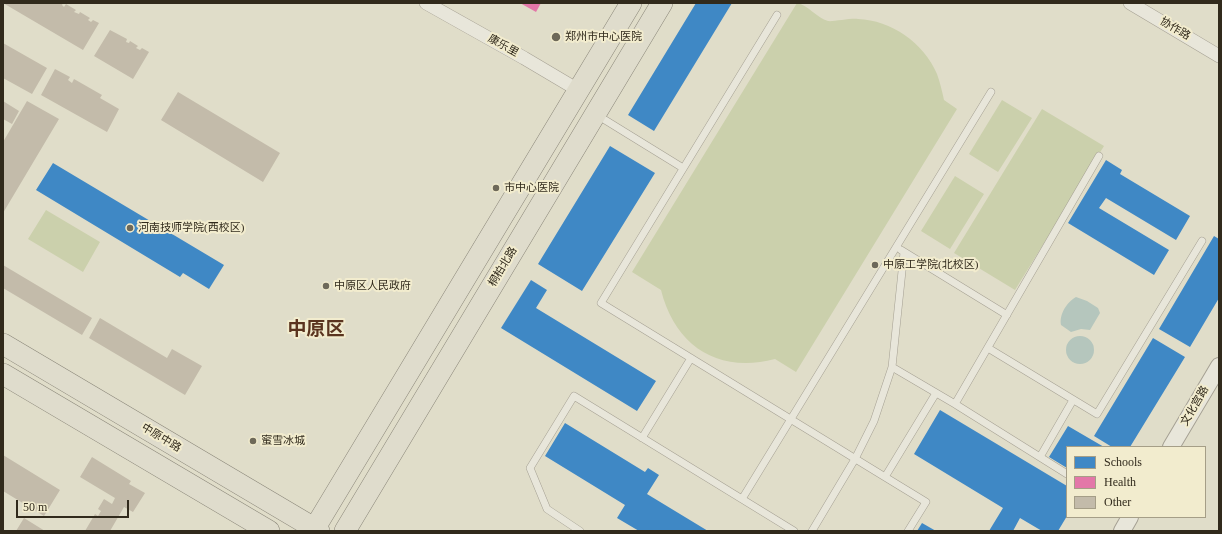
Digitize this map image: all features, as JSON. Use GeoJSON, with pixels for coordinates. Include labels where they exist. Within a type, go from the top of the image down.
{"type":"FeatureCollection","features":[{"type":"Feature","properties":{"kind":"main road"},"geometry":{"type":"LineString","coordinates":[[316,530],[630,3]]}},
{"type":"Feature","properties":{"kind":"main road","name":"桐柏北路"},"geometry":{"type":"LineString","coordinates":[[345,531],[662,3]]}},
{"type":"Feature","properties":{"kind":"main road","name":"中原中路"},"geometry":{"type":"LineString","coordinates":[[3,344],[316,530]]}},
{"type":"Feature","properties":{"kind":"main road"},"geometry":{"type":"LineString","coordinates":[[3,374],[269,531]]}},
{"type":"Feature","properties":{"kind":"street","name":"康乐里"},"geometry":{"type":"LineString","coordinates":[[426,3],[578,90]]}},
{"type":"Feature","properties":{"kind":"street","name":"协作路"},"geometry":{"type":"LineString","coordinates":[[1130,3],[1219,56]]}},
{"type":"Feature","properties":{"kind":"street","name":"文化宫路"},"geometry":{"type":"LineString","coordinates":[[1172,446],[1217,375]]}},
{"type":"Feature","properties":{"kind":"street"},"geometry":{"type":"LineString","coordinates":[[1122,531],[1129,518]]}},
{"type":"Feature","properties":{"kind":"lane"},"geometry":{"type":"LineString","coordinates":[[777,15],[601,303],[926,502],[908,531]]}},
{"type":"Feature","properties":{"kind":"lane"},"geometry":{"type":"LineString","coordinates":[[742,499],[991,92]]}},
{"type":"Feature","properties":{"kind":"lane"},"geometry":{"type":"LineString","coordinates":[[595,114],[684,168]]}},
{"type":"Feature","properties":{"kind":"lane"},"geometry":{"type":"LineString","coordinates":[[955,404],[1100,156]]}},
{"type":"Feature","properties":{"kind":"lane"},"geometry":{"type":"LineString","coordinates":[[988,348],[1097,414],[1202,241]]}},
{"type":"Feature","properties":{"kind":"lane"},"geometry":{"type":"LineString","coordinates":[[896,246],[1007,315]]}},
{"type":"Feature","properties":{"kind":"lane"},"geometry":{"type":"LineString","coordinates":[[812,531],[855,458],[874,421],[892,367],[904,252]]}},
{"type":"Feature","properties":{"kind":"lane"},"geometry":{"type":"LineString","coordinates":[[642,438],[691,358]]}},
{"type":"Feature","properties":{"kind":"lane"},"geometry":{"type":"LineString","coordinates":[[892,367],[955,404],[1066,473]]}},
{"type":"Feature","properties":{"kind":"lane"},"geometry":{"type":"LineString","coordinates":[[885,476],[936,393]]}},
{"type":"Feature","properties":{"kind":"lane"},"geometry":{"type":"LineString","coordinates":[[580,531],[547,509],[530,468],[574,396],[794,531]]}},
{"type":"Feature","properties":{"kind":"lane"},"geometry":{"type":"LineString","coordinates":[[1040,457],[1073,400]]}},
{"type":"Feature","properties":{"kind":"green space"},"geometry":{"type":"Polygon","coordinates":[[[797,3],[805,6],[828,21],[855,19],[870,20],[905,35],[924,52],[937,74],[944,100],[957,109],[796,372],[775,359],[754,363],[735,362],[718,359],[702,351],[688,340],[677,327],[668,310],[661,290],[632,272],[797,3]]]}},
{"type":"Feature","properties":{"kind":"green space"},"geometry":{"type":"Polygon","coordinates":[[[1002,100],[1032,118],[998,172],[969,154],[1002,100]]]}},
{"type":"Feature","properties":{"kind":"green space"},"geometry":{"type":"Polygon","coordinates":[[[1042,109],[1104,146],[1015,290],[954,253],[1042,109]]]}},
{"type":"Feature","properties":{"kind":"green space"},"geometry":{"type":"Polygon","coordinates":[[[955,176],[984,194],[950,249],[921,231],[955,176]]]}},
{"type":"Feature","properties":{"kind":"green space"},"geometry":{"type":"Polygon","coordinates":[[[46,210],[100,242],[83,272],[28,239],[46,210]]]}},
{"type":"Feature","properties":{"kind":"shaded area"},"geometry":{"type":"Polygon","coordinates":[[[1076,297],[1087,301],[1098,308],[1100,313],[1090,330],[1081,329],[1071,332],[1061,325],[1061,317],[1064,309],[1076,297]]]}},
{"type":"Feature","properties":{"kind":"shaded area"},"geometry":{"type":"Polygon","coordinates":[[[1080,336],[1086,337],[1090,340],[1093,344],[1093,356],[1090,360],[1086,363],[1080,364],[1074,363],[1070,360],[1067,356],[1066,350],[1067,344],[1070,340],[1074,337],[1080,336]]]}},
{"type":"Feature","properties":{"kind":"building: Schools"},"geometry":{"type":"Polygon","coordinates":[[[696,3],[732,3],[654,131],[628,115],[696,3]]]}},
{"type":"Feature","properties":{"kind":"building: Schools"},"geometry":{"type":"Polygon","coordinates":[[[610,146],[655,173],[582,291],[538,264],[610,146]]]}},
{"type":"Feature","properties":{"kind":"building: Schools"},"geometry":{"type":"Polygon","coordinates":[[[1106,160],[1122,170],[1120,174],[1190,216],[1176,240],[1106,198],[1099,208],[1169,250],[1154,275],[1068,223],[1106,160]]]}},
{"type":"Feature","properties":{"kind":"building: Schools","name":"河南技师学院(西校区)"},"geometry":{"type":"Polygon","coordinates":[[[53,163],[224,265],[209,289],[183,273],[180,277],[36,190],[53,163]]]}},
{"type":"Feature","properties":{"kind":"building: Schools"},"geometry":{"type":"Polygon","coordinates":[[[1214,236],[1219,239],[1219,298],[1190,347],[1159,329],[1214,236]]]}},
{"type":"Feature","properties":{"kind":"building: Schools"},"geometry":{"type":"Polygon","coordinates":[[[531,280],[547,290],[536,308],[656,381],[637,411],[501,328],[531,280]]]}},
{"type":"Feature","properties":{"kind":"building: Schools"},"geometry":{"type":"Polygon","coordinates":[[[1153,338],[1185,357],[1131,446],[1110,446],[1094,436],[1153,338]]]}},
{"type":"Feature","properties":{"kind":"building: Schools"},"geometry":{"type":"Polygon","coordinates":[[[940,410],[1066,485],[1066,518],[1058,531],[1042,531],[1020,518],[1013,531],[989,531],[1003,508],[914,454],[940,410]]]}},
{"type":"Feature","properties":{"kind":"building: Schools"},"geometry":{"type":"Polygon","coordinates":[[[565,423],[645,472],[648,468],[659,475],[647,494],[708,531],[639,531],[617,518],[625,505],[545,456],[565,423]]]}},
{"type":"Feature","properties":{"kind":"building: Schools"},"geometry":{"type":"Polygon","coordinates":[[[1068,426],[1102,446],[1066,446],[1066,467],[1049,457],[1068,426]]]}},
{"type":"Feature","properties":{"kind":"building: Schools"},"geometry":{"type":"Polygon","coordinates":[[[922,523],[936,531],[917,531],[922,523]]]}},
{"type":"Feature","properties":{"kind":"building: Health"},"geometry":{"type":"Polygon","coordinates":[[[520,3],[541,3],[536,12],[520,3]]]}},
{"type":"Feature","properties":{"kind":"building: Other"},"geometry":{"type":"Polygon","coordinates":[[[3,3],[63,3],[62,5],[64,7],[66,4],[76,10],[74,12],[79,14],[80,12],[90,18],[88,20],[91,22],[93,20],[99,23],[83,50],[3,3]]]}},
{"type":"Feature","properties":{"kind":"building: Other"},"geometry":{"type":"Polygon","coordinates":[[[110,30],[127,39],[126,42],[129,43],[130,41],[138,46],[136,48],[140,50],[142,48],[149,52],[133,79],[94,56],[110,30]]]}},
{"type":"Feature","properties":{"kind":"building: Other"},"geometry":{"type":"Polygon","coordinates":[[[3,43],[47,68],[32,94],[3,78],[3,43]]]}},
{"type":"Feature","properties":{"kind":"building: Other"},"geometry":{"type":"Polygon","coordinates":[[[55,69],[70,77],[68,80],[72,83],[74,79],[102,95],[100,98],[119,109],[107,132],[41,95],[55,69]]]}},
{"type":"Feature","properties":{"kind":"building: Other"},"geometry":{"type":"Polygon","coordinates":[[[178,92],[280,153],[263,182],[161,120],[178,92]]]}},
{"type":"Feature","properties":{"kind":"building: Other"},"geometry":{"type":"Polygon","coordinates":[[[3,101],[19,111],[12,124],[3,119],[3,101]]]}},
{"type":"Feature","properties":{"kind":"building: Other"},"geometry":{"type":"Polygon","coordinates":[[[27,101],[59,119],[3,213],[3,142],[27,101]]]}},
{"type":"Feature","properties":{"kind":"building: Other"},"geometry":{"type":"Polygon","coordinates":[[[3,265],[92,318],[82,335],[3,288],[3,265]]]}},
{"type":"Feature","properties":{"kind":"building: Other"},"geometry":{"type":"Polygon","coordinates":[[[100,318],[167,358],[172,349],[202,366],[185,395],[89,338],[100,318]]]}},
{"type":"Feature","properties":{"kind":"building: Other"},"geometry":{"type":"Polygon","coordinates":[[[3,455],[60,490],[44,516],[3,491],[3,455]]]}},
{"type":"Feature","properties":{"kind":"building: Other"},"geometry":{"type":"Polygon","coordinates":[[[92,457],[131,481],[129,484],[145,493],[133,512],[124,507],[110,531],[85,531],[95,514],[98,516],[101,511],[98,509],[104,499],[112,504],[115,498],[80,477],[92,457]]]}},
{"type":"Feature","properties":{"kind":"building: Other"},"geometry":{"type":"Polygon","coordinates":[[[24,518],[45,531],[16,531],[24,518]]]}},
{"type":"Feature","properties":{"kind":"place","name":"郑州市中心医院"},"geometry":{"type":"Point","coordinates":[556,37]}},
{"type":"Feature","properties":{"kind":"place","name":"市中心医院"},"geometry":{"type":"Point","coordinates":[496,188]}},
{"type":"Feature","properties":{"kind":"place","name":"河南技师学院(西校区)"},"geometry":{"type":"Point","coordinates":[130,228]}},
{"type":"Feature","properties":{"kind":"place","name":"中原工学院(北校区)"},"geometry":{"type":"Point","coordinates":[875,265]}},
{"type":"Feature","properties":{"kind":"place","name":"中原区人民政府"},"geometry":{"type":"Point","coordinates":[326,286]}},
{"type":"Feature","properties":{"kind":"place","name":"蜜雪冰城"},"geometry":{"type":"Point","coordinates":[253,441]}},
{"type":"Feature","properties":{"kind":"district","name":"中原区"},"geometry":{"type":"Point","coordinates":[316,330]}}]}
